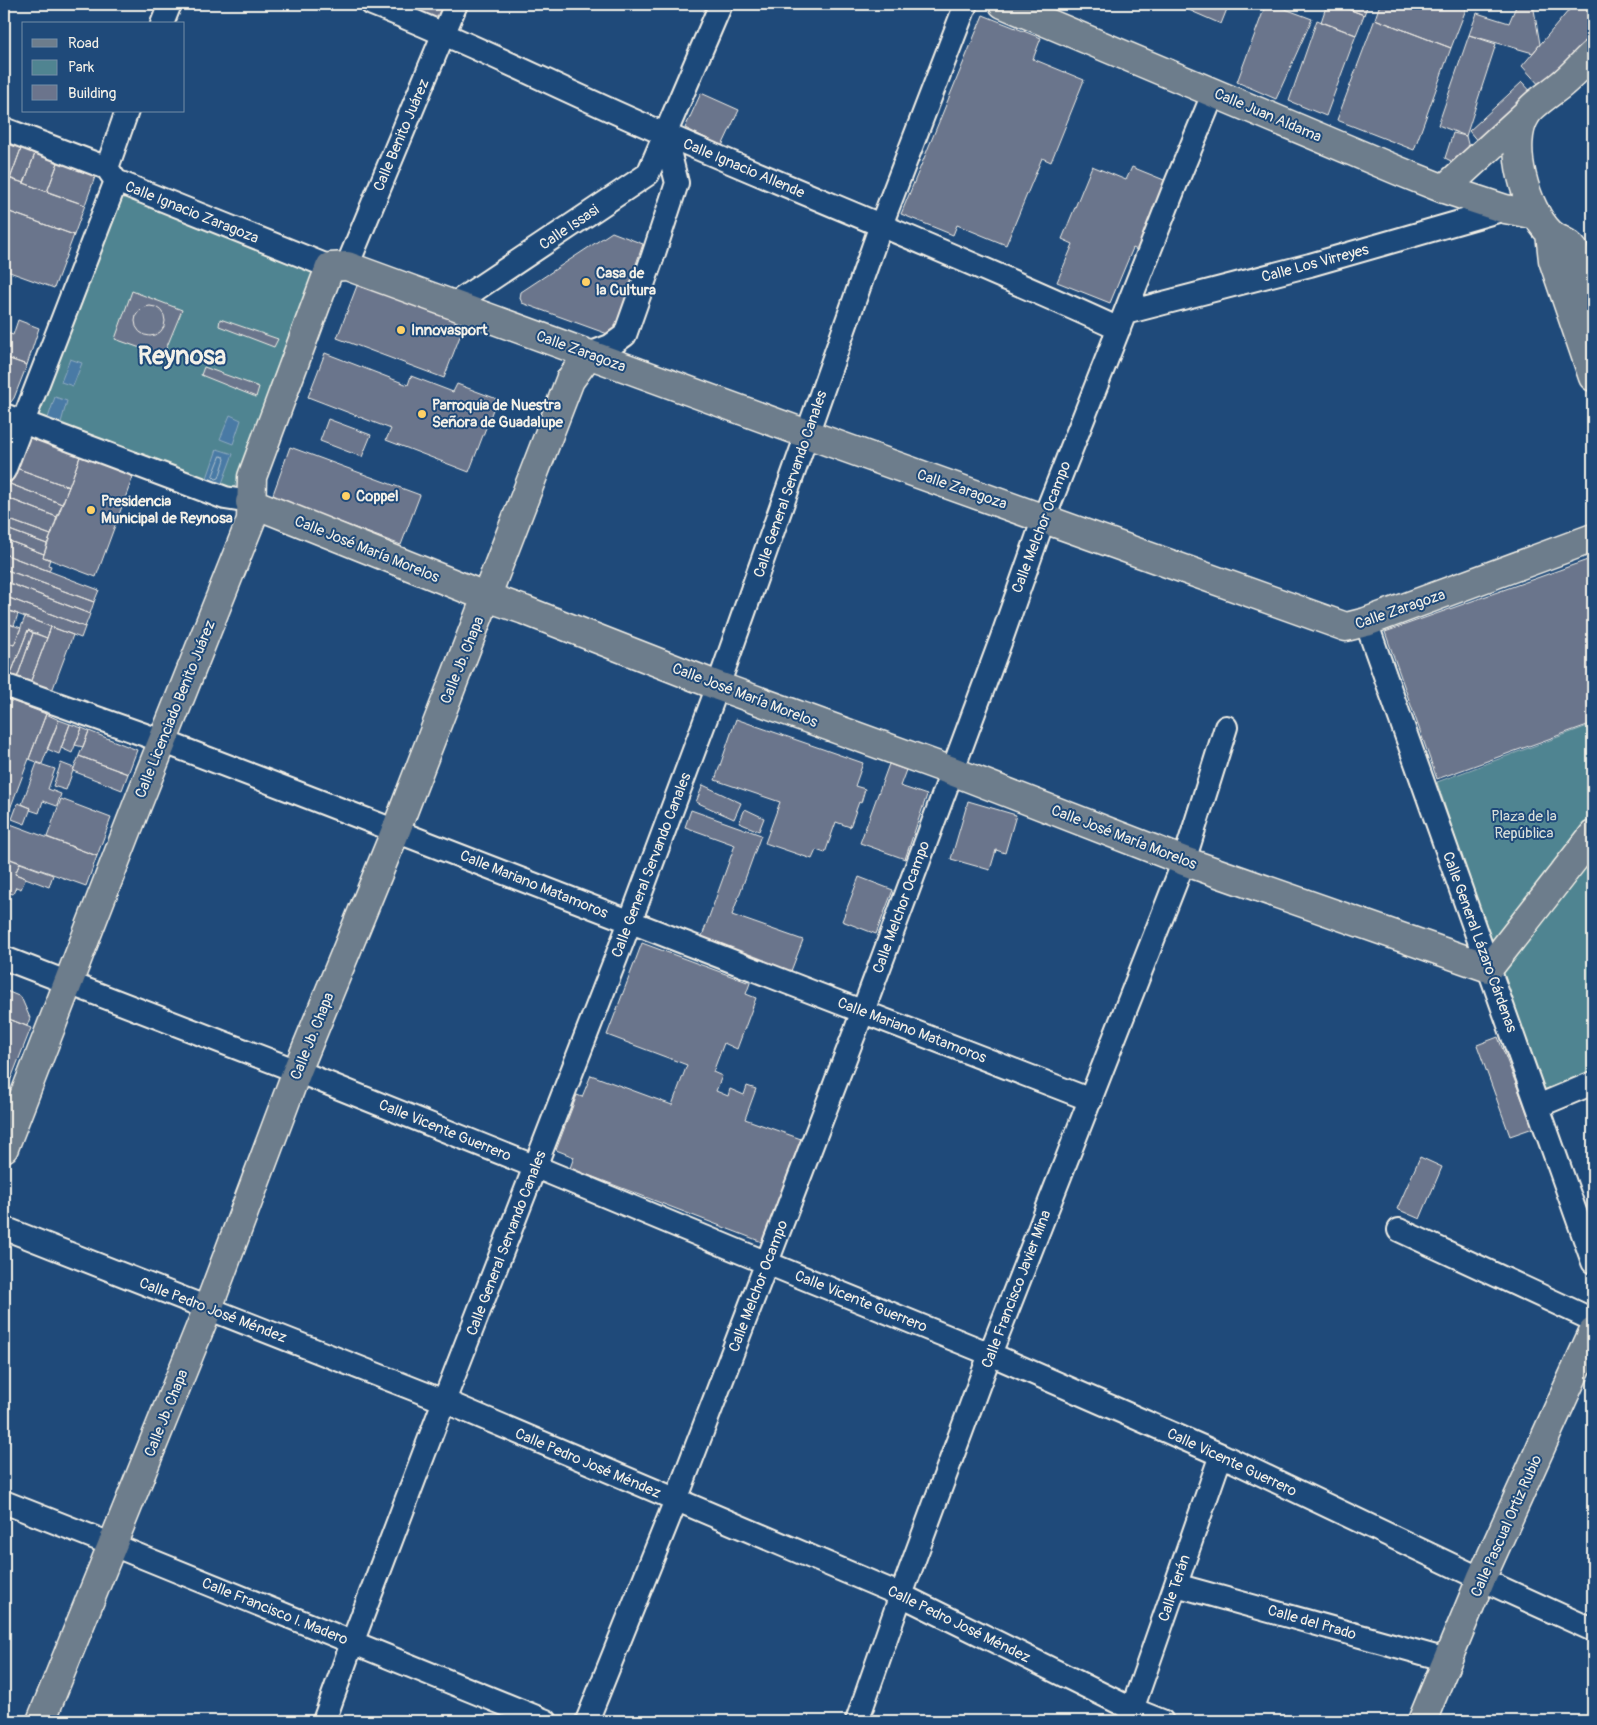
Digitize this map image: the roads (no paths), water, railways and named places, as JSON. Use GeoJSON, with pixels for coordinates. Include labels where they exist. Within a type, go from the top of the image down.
{"type":"FeatureCollection","features":[{"type":"Feature","properties":{"kind":"main road","name":"Calle Juan Aldama"},"geometry":{"type":"LineString","coordinates":[[1003,4],[1444,189],[1543,224]]}},
{"type":"Feature","properties":{"kind":"main road"},"geometry":{"type":"LineString","coordinates":[[1444,189],[1526,114],[1565,82],[1593,54]]}},
{"type":"Feature","properties":{"kind":"main road"},"geometry":{"type":"LineString","coordinates":[[1526,114],[1520,129],[1518,144],[1527,197],[1543,224],[1553,260],[1593,377]]}},
{"type":"Feature","properties":{"kind":"main road"},"geometry":{"type":"LineString","coordinates":[[1543,224],[1574,250],[1593,307]]}},
{"type":"Feature","properties":{"kind":"main road","name":"Calle Zaragoza"},"geometry":{"type":"LineString","coordinates":[[338,266],[454,304],[807,434],[1346,627],[1366,622],[1593,538]]}},
{"type":"Feature","properties":{"kind":"main road","name":"Calle Licenciado Benito Juárez"},"geometry":{"type":"LineString","coordinates":[[4,1148],[162,741],[251,520],[252,477],[338,266]]}},
{"type":"Feature","properties":{"kind":"main road","name":"Calle Jb. Chapa"},"geometry":{"type":"LineString","coordinates":[[42,1721],[208,1308],[297,1071],[396,830],[570,380],[589,354]]}},
{"type":"Feature","properties":{"kind":"main road","name":"Calle José María Morelos"},"geometry":{"type":"LineString","coordinates":[[250,502],[487,597],[718,686],[952,771],[1184,861],[1489,968]]}},
{"type":"Feature","properties":{"kind":"main road"},"geometry":{"type":"LineString","coordinates":[[1489,968],[1593,835]]}},
{"type":"Feature","properties":{"kind":"main road","name":"Calle Pascual Ortiz Rubio"},"geometry":{"type":"LineString","coordinates":[[1422,1721],[1481,1579],[1593,1332]]}},
{"type":"Feature","properties":{"kind":"street"},"geometry":{"type":"LineString","coordinates":[[163,22],[170,4]]}},
{"type":"Feature","properties":{"kind":"street","name":"Calle Ignacio Allende"},"geometry":{"type":"LineString","coordinates":[[372,4],[444,34],[666,135],[1048,296],[1122,321]]}},
{"type":"Feature","properties":{"kind":"street","name":"Calle Benito Juárez"},"geometry":{"type":"LineString","coordinates":[[338,266],[414,102],[456,4]]}},
{"type":"Feature","properties":{"kind":"street","name":"Calle Issasi"},"geometry":{"type":"LineString","coordinates":[[454,304],[648,174],[721,4]]}},
{"type":"Feature","properties":{"kind":"street","name":"Calle General Servando Canales"},"geometry":{"type":"LineString","coordinates":[[324,1721],[444,1401],[630,922],[718,686],[881,225],[966,4]]}},
{"type":"Feature","properties":{"kind":"street","name":"Calle Melchor Ocampo"},"geometry":{"type":"LineString","coordinates":[[587,1721],[676,1500],[767,1263],[952,771],[1044,518],[1214,92]]}},
{"type":"Feature","properties":{"kind":"street"},"geometry":{"type":"LineString","coordinates":[[4,471],[13,419],[111,175],[127,112]]}},
{"type":"Feature","properties":{"kind":"street","name":"Calle Ignacio Zaragoza"},"geometry":{"type":"LineString","coordinates":[[4,129],[111,175],[338,266]]}},
{"type":"Feature","properties":{"kind":"street"},"geometry":{"type":"LineString","coordinates":[[589,354],[610,346],[625,335],[652,259],[678,183],[666,135]]}},
{"type":"Feature","properties":{"kind":"street","name":"Calle Los Virreyes"},"geometry":{"type":"LineString","coordinates":[[1122,321],[1505,209]]}},
{"type":"Feature","properties":{"kind":"street","name":"Calle José María Morelos"},"geometry":{"type":"LineString","coordinates":[[13,419],[225,498],[250,502]]}},
{"type":"Feature","properties":{"kind":"street","name":"Calle General Lázaro Cárdenas"},"geometry":{"type":"LineString","coordinates":[[1366,622],[1593,1262]]}},
{"type":"Feature","properties":{"kind":"street","name":"Calle Mariano Matamoros"},"geometry":{"type":"LineString","coordinates":[[4,685],[162,741],[396,830],[1091,1100]]}},
{"type":"Feature","properties":{"kind":"street","name":"Calle Francisco Javier Mina"},"geometry":{"type":"LineString","coordinates":[[857,1721],[901,1595],[990,1354],[1184,861],[1226,727]]}},
{"type":"Feature","properties":{"kind":"street","name":"Calle Vicente Guerrero"},"geometry":{"type":"LineString","coordinates":[[4,958],[297,1071],[990,1354],[1221,1455],[1481,1579],[1593,1630]]}},
{"type":"Feature","properties":{"kind":"street"},"geometry":{"type":"LineString","coordinates":[[1538,1106],[1593,1083]]}},
{"type":"Feature","properties":{"kind":"street","name":"Calle Pedro José Méndez"},"geometry":{"type":"LineString","coordinates":[[4,1228],[444,1401],[901,1595],[1130,1715],[1162,1721]]}},
{"type":"Feature","properties":{"kind":"street"},"geometry":{"type":"LineString","coordinates":[[1399,1230],[1593,1320]]}},
{"type":"Feature","properties":{"kind":"street","name":"Calle Terán"},"geometry":{"type":"LineString","coordinates":[[1130,1715],[1221,1455]]}},
{"type":"Feature","properties":{"kind":"street","name":"Calle Francisco I. Madero"},"geometry":{"type":"LineString","coordinates":[[4,1502],[546,1721]]}},
{"type":"Feature","properties":{"kind":"street","name":"Calle del Prado"},"geometry":{"type":"LineString","coordinates":[[1176,1584],[1447,1660]]}},
{"type":"Feature","properties":{"kind":"water"},"geometry":{"type":"Polygon","coordinates":[[[70,359],[82,363],[73,386],[61,382],[70,359]]]}},
{"type":"Feature","properties":{"kind":"water"},"geometry":{"type":"Polygon","coordinates":[[[55,397],[67,401],[60,426],[47,421],[55,397]]]}},
{"type":"Feature","properties":{"kind":"water"},"geometry":{"type":"Polygon","coordinates":[[[230,415],[241,420],[233,444],[220,439],[230,415]]]}},
{"type":"Feature","properties":{"kind":"water"},"geometry":{"type":"Polygon","coordinates":[[[217,449],[233,454],[221,486],[206,481],[217,449]]]}},
{"type":"Feature","properties":{"kind":"place","name":"Casa de la Cultura"},"geometry":{"type":"Point","coordinates":[586,282]}},
{"type":"Feature","properties":{"kind":"place","name":"Innovasport"},"geometry":{"type":"Point","coordinates":[401,330]}},
{"type":"Feature","properties":{"kind":"place","name":"Parroquia de Nuestra Señora de Guadalupe"},"geometry":{"type":"Point","coordinates":[422,414]}},
{"type":"Feature","properties":{"kind":"place","name":"Coppel"},"geometry":{"type":"Point","coordinates":[346,496]}},
{"type":"Feature","properties":{"kind":"place","name":"Presidencia Municipal de Reynosa"},"geometry":{"type":"Point","coordinates":[91,510]}},
{"type":"Feature","properties":{"kind":"district","name":"Reynosa"},"geometry":{"type":"Point","coordinates":[182,355]}},
{"type":"Feature","properties":{"kind":"park label","name":"Plaza de la República"},"geometry":{"type":"Point","coordinates":[1524,824]}}]}
